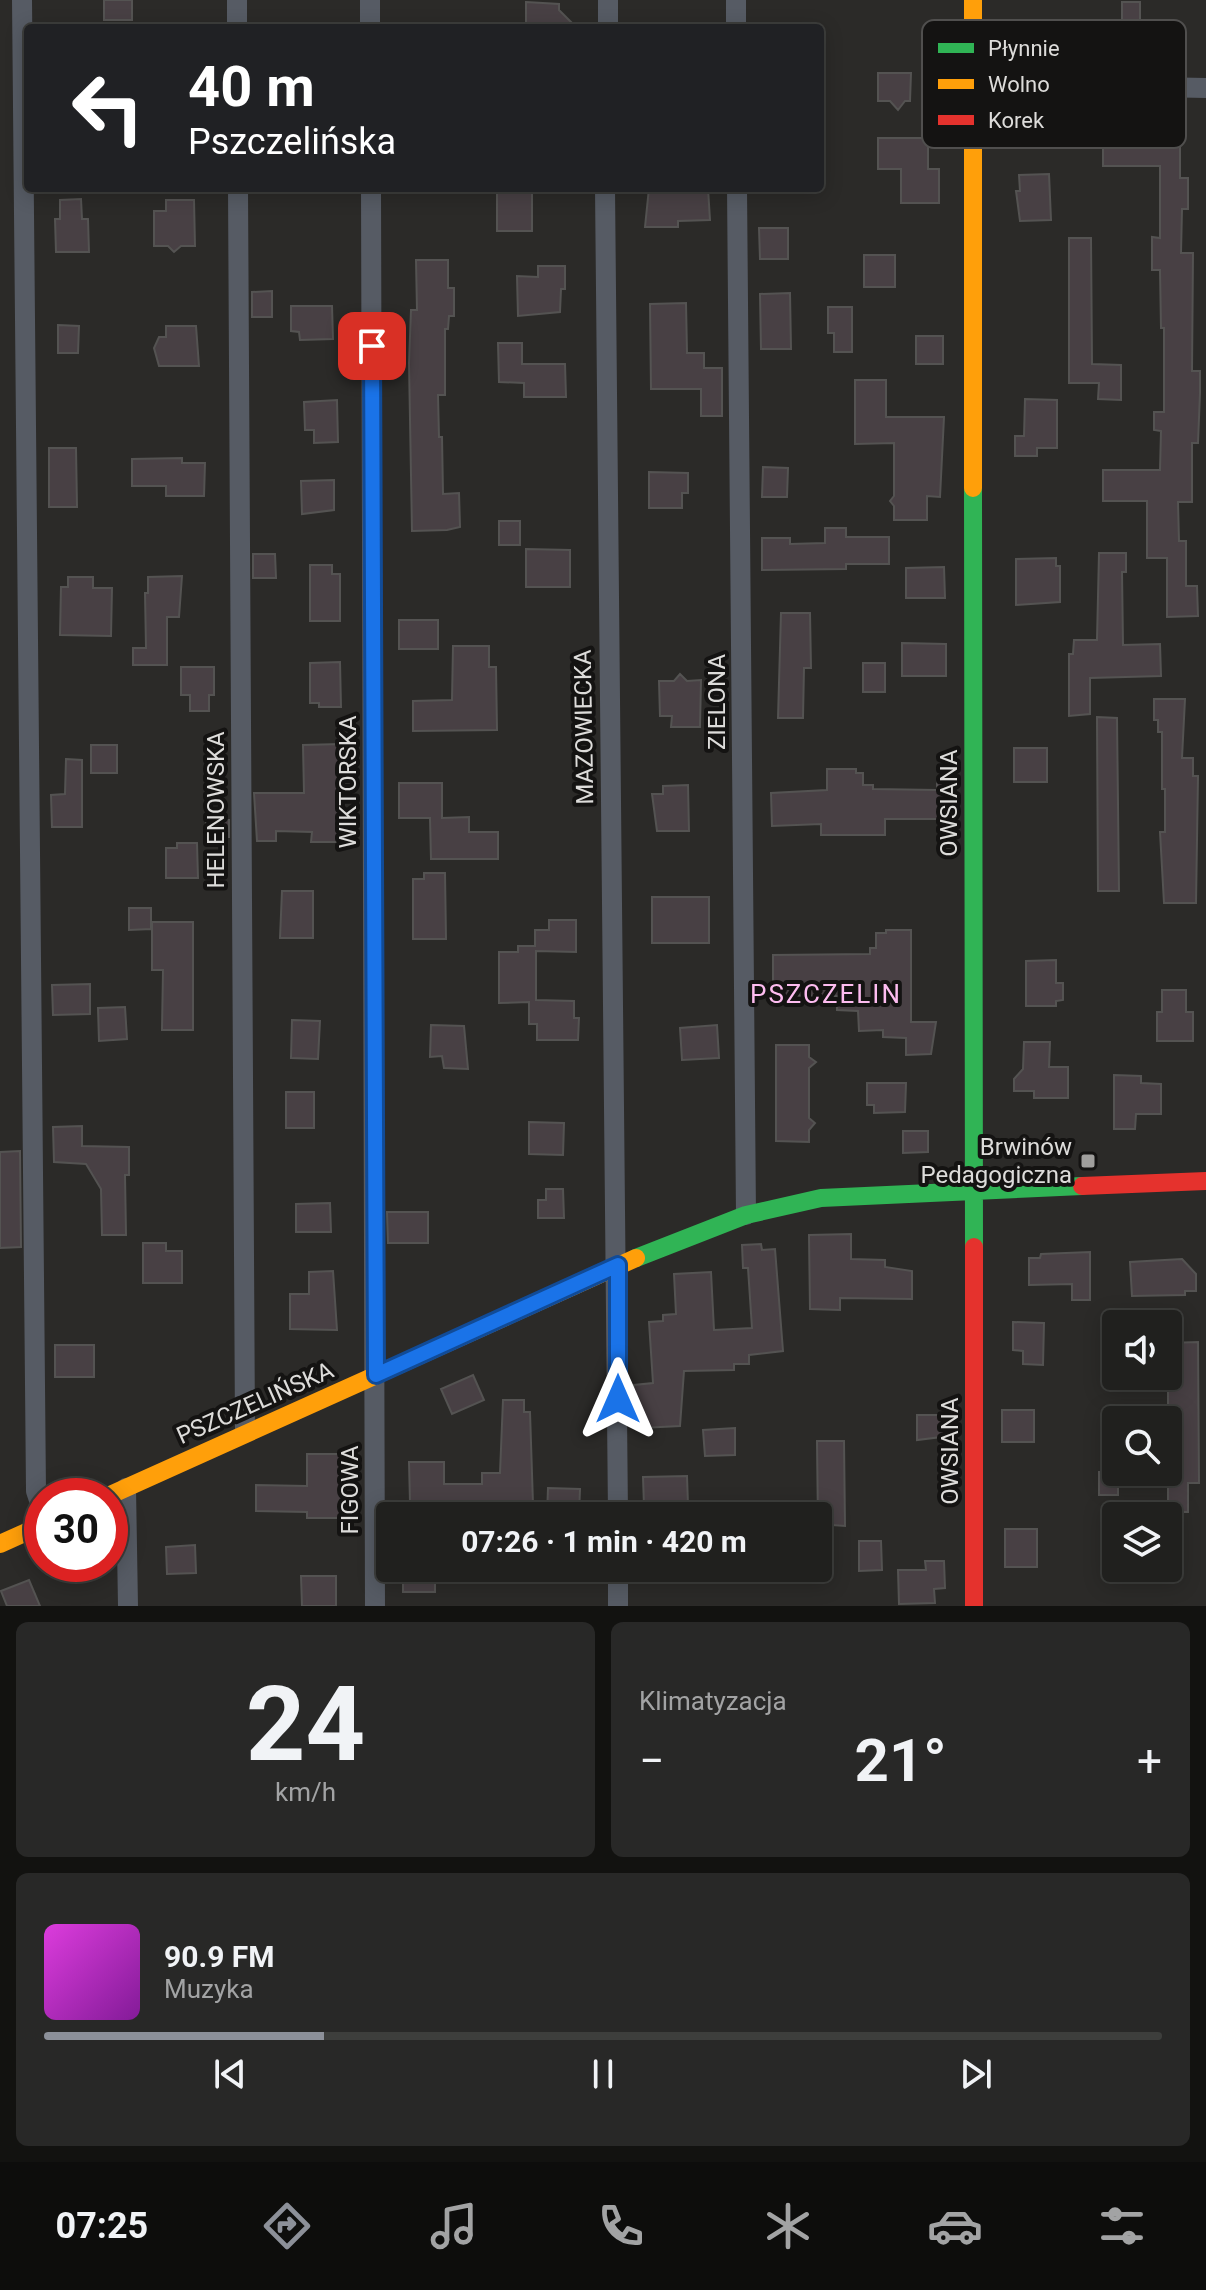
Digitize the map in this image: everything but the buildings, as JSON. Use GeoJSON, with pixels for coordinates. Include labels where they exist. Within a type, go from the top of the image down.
{"type":"FeatureCollection","features":[{"type":"Feature","properties":{"kind":"street"},"geometry":{"type":"LineString","coordinates":[[22,0],[36,1478]]}},
{"type":"Feature","properties":{"kind":"street"},"geometry":{"type":"LineString","coordinates":[[237,0],[237,24]]}},
{"type":"Feature","properties":{"kind":"street"},"geometry":{"type":"LineString","coordinates":[[370,0],[370,24]]}},
{"type":"Feature","properties":{"kind":"street"},"geometry":{"type":"LineString","coordinates":[[608,0],[608,24]]}},
{"type":"Feature","properties":{"kind":"street"},"geometry":{"type":"LineString","coordinates":[[736,0],[736,24]]}},
{"type":"Feature","properties":{"kind":"street"},"geometry":{"type":"LineString","coordinates":[[1186,88],[1206,88]]}},
{"type":"Feature","properties":{"kind":"street","name":"OWSIANA"},"geometry":{"type":"LineString","coordinates":[[973,148],[974,1606]]}},
{"type":"Feature","properties":{"kind":"street","name":"HELENOWSKA"},"geometry":{"type":"LineString","coordinates":[[238,192],[245,1432]]}},
{"type":"Feature","properties":{"kind":"street","name":"WIKTORSKA"},"geometry":{"type":"LineString","coordinates":[[371,192],[376,1375]]}},
{"type":"Feature","properties":{"kind":"street","name":"MAZOWIECKA"},"geometry":{"type":"LineString","coordinates":[[605,192],[618,1502]]}},
{"type":"Feature","properties":{"kind":"street","name":"ZIELONA"},"geometry":{"type":"LineString","coordinates":[[737,192],[746,1215]]}},
{"type":"Feature","properties":{"kind":"street","name":"PSZCZELIŃSKA"},"geometry":{"type":"LineString","coordinates":[[128,1487],[618,1265],[746,1215],[821,1198],[1206,1181]]}},
{"type":"Feature","properties":{"kind":"street","name":"FIGOWA"},"geometry":{"type":"LineString","coordinates":[[375,1606],[376,1375]]}},
{"type":"Feature","properties":{"kind":"street"},"geometry":{"type":"LineString","coordinates":[[0,1544],[24,1533]]}},
{"type":"Feature","properties":{"kind":"street"},"geometry":{"type":"LineString","coordinates":[[126,1582],[128,1606]]}},
{"type":"Feature","properties":{"kind":"street"},"geometry":{"type":"LineString","coordinates":[[618,1582],[618,1606]]}},
{"type":"Feature","properties":{"kind":"traffic: fast"},"geometry":{"type":"LineString","coordinates":[[973,488],[974,1247]]}},
{"type":"Feature","properties":{"kind":"traffic: fast"},"geometry":{"type":"LineString","coordinates":[[636,1258],[746,1215],[821,1198],[1082,1186]]}},
{"type":"Feature","properties":{"kind":"traffic: slow"},"geometry":{"type":"LineString","coordinates":[[973,0],[973,20]]}},
{"type":"Feature","properties":{"kind":"traffic: slow"},"geometry":{"type":"LineString","coordinates":[[973,148],[973,488]]}},
{"type":"Feature","properties":{"kind":"traffic: slow"},"geometry":{"type":"LineString","coordinates":[[128,1487],[636,1258]]}},
{"type":"Feature","properties":{"kind":"traffic: slow"},"geometry":{"type":"LineString","coordinates":[[0,1544],[24,1533]]}},
{"type":"Feature","properties":{"kind":"traffic: jam"},"geometry":{"type":"LineString","coordinates":[[1082,1186],[1206,1181]]}},
{"type":"Feature","properties":{"kind":"traffic: jam"},"geometry":{"type":"LineString","coordinates":[[974,1247],[974,1606]]}},
{"type":"Feature","properties":{"kind":"place","name":"Brwinów Pedagogiczna"},"geometry":{"type":"Point","coordinates":[1088,1161]}},
{"type":"Feature","properties":{"kind":"district","name":"PSZCZELIN"},"geometry":{"type":"Point","coordinates":[826,994]}},
{"type":"Feature","properties":{"kind":"route"},"geometry":{"type":"LineString","coordinates":[[372,346],[376,1375],[618,1265],[618,1399]]}}]}
